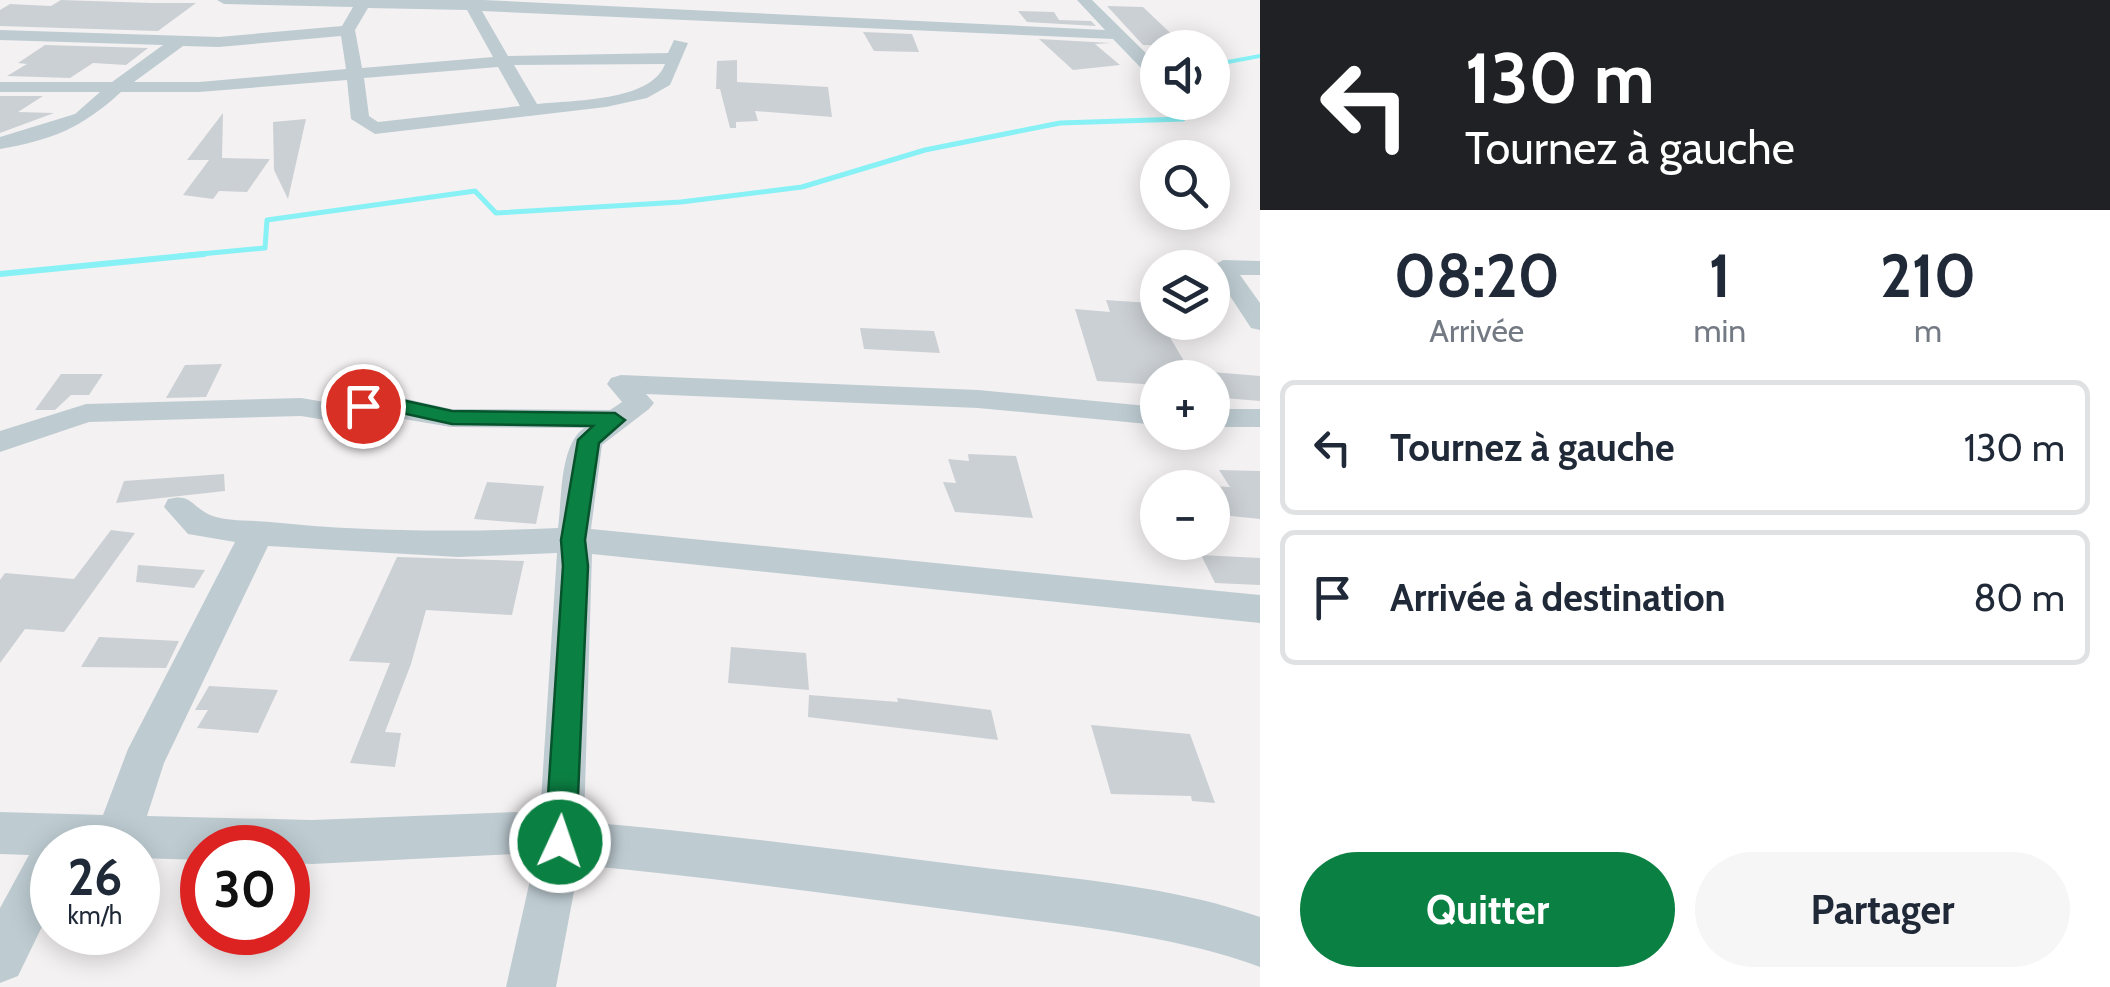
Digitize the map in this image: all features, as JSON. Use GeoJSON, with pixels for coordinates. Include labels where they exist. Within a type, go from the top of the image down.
{"type":"FeatureCollection","features":[{"type":"Feature","properties":{"kind":"street"},"geometry":{"type":"LineString","coordinates":[[1084,0],[1140,60]]}},
{"type":"Feature","properties":{"kind":"street"},"geometry":{"type":"LineString","coordinates":[[0,143],[24,139],[82,118],[222,6],[363,2],[688,8],[1120,35]]}},
{"type":"Feature","properties":{"kind":"street"},"geometry":{"type":"LineString","coordinates":[[347,30],[363,2]]}},
{"type":"Feature","properties":{"kind":"street"},"geometry":{"type":"LineString","coordinates":[[475,3],[532,111]]}},
{"type":"Feature","properties":{"kind":"street"},"geometry":{"type":"LineString","coordinates":[[347,30],[353,39],[352,75],[360,119],[376,128],[606,102],[646,91],[669,75],[688,8]]}},
{"type":"Feature","properties":{"kind":"street"},"geometry":{"type":"LineString","coordinates":[[0,35],[219,42],[347,30]]}},
{"type":"Feature","properties":{"kind":"street"},"geometry":{"type":"LineString","coordinates":[[0,87],[199,88],[503,60],[672,58]]}},
{"type":"Feature","properties":{"kind":"street"},"geometry":{"type":"LineString","coordinates":[[1260,268],[1222,267],[1260,322]]}},
{"type":"Feature","properties":{"kind":"street"},"geometry":{"type":"LineString","coordinates":[[531,987],[560,842],[576,566],[573,540],[588,440],[639,403],[621,384],[978,399],[1140,414]]}},
{"type":"Feature","properties":{"kind":"street"},"geometry":{"type":"LineString","coordinates":[[0,442],[86,413],[148,409],[302,407],[324,411],[374,405],[452,418],[615,420]]}},
{"type":"Feature","properties":{"kind":"street"},"geometry":{"type":"LineString","coordinates":[[1230,418],[1260,418]]}},
{"type":"Feature","properties":{"kind":"street"},"geometry":{"type":"LineString","coordinates":[[180,507],[200,526],[256,533],[458,545],[573,540],[1260,609]]}},
{"type":"Feature","properties":{"kind":"street"},"geometry":{"type":"LineString","coordinates":[[122,825],[143,762],[256,533]]}},
{"type":"Feature","properties":{"kind":"street"},"geometry":{"type":"LineString","coordinates":[[0,833],[30,840]]}},
{"type":"Feature","properties":{"kind":"street"},"geometry":{"type":"LineString","coordinates":[[160,837],[312,842],[516,833],[560,842],[686,853],[1092,905],[1220,928],[1260,942]]}},
{"type":"Feature","properties":{"kind":"street"},"geometry":{"type":"LineString","coordinates":[[0,958],[30,902]]}},
{"type":"Feature","properties":{"kind":"building"},"geometry":{"type":"Polygon","coordinates":[[[61,0],[196,3],[158,31],[0,26],[0,10],[10,4],[51,6],[61,0]]]}},
{"type":"Feature","properties":{"kind":"building"},"geometry":{"type":"Polygon","coordinates":[[[1107,6],[1143,7],[1167,30],[1140,30],[1140,42],[1107,6]]]}},
{"type":"Feature","properties":{"kind":"building"},"geometry":{"type":"Polygon","coordinates":[[[1018,11],[1054,12],[1059,20],[1091,21],[1096,26],[1027,22],[1018,11]]]}},
{"type":"Feature","properties":{"kind":"building"},"geometry":{"type":"Polygon","coordinates":[[[863,32],[912,34],[919,52],[874,51],[863,32]]]}},
{"type":"Feature","properties":{"kind":"building"},"geometry":{"type":"Polygon","coordinates":[[[1039,39],[1111,43],[1095,44],[1120,65],[1073,70],[1039,39]]]}},
{"type":"Feature","properties":{"kind":"building"},"geometry":{"type":"Polygon","coordinates":[[[45,45],[148,48],[126,65],[93,63],[70,78],[7,76],[27,64],[18,63],[45,45]]]}},
{"type":"Feature","properties":{"kind":"building"},"geometry":{"type":"Polygon","coordinates":[[[737,60],[737,82],[828,87],[832,117],[755,111],[758,121],[736,122],[736,128],[730,128],[720,89],[716,89],[717,61],[737,60]]]}},
{"type":"Feature","properties":{"kind":"building"},"geometry":{"type":"Polygon","coordinates":[[[0,96],[43,96],[18,112],[54,113],[0,133],[0,96]]]}},
{"type":"Feature","properties":{"kind":"building"},"geometry":{"type":"Polygon","coordinates":[[[223,113],[222,158],[270,159],[247,192],[219,191],[213,199],[183,195],[209,160],[187,160],[223,113]]]}},
{"type":"Feature","properties":{"kind":"building"},"geometry":{"type":"Polygon","coordinates":[[[306,119],[288,199],[274,170],[273,122],[306,119]]]}},
{"type":"Feature","properties":{"kind":"building"},"geometry":{"type":"Polygon","coordinates":[[[1106,300],[1140,302],[1140,340],[1172,340],[1183,360],[1140,360],[1140,384],[1097,381],[1075,309],[1110,312],[1106,300]]]}},
{"type":"Feature","properties":{"kind":"building"},"geometry":{"type":"Polygon","coordinates":[[[860,328],[934,331],[940,353],[864,349],[860,328]]]}},
{"type":"Feature","properties":{"kind":"building"},"geometry":{"type":"Polygon","coordinates":[[[222,364],[206,397],[166,398],[185,365],[222,364]]]}},
{"type":"Feature","properties":{"kind":"building"},"geometry":{"type":"Polygon","coordinates":[[[61,374],[103,374],[89,395],[71,395],[55,410],[35,410],[61,374]]]}},
{"type":"Feature","properties":{"kind":"building"},"geometry":{"type":"Polygon","coordinates":[[[1230,374],[1260,376],[1260,401],[1230,398],[1230,374]]]}},
{"type":"Feature","properties":{"kind":"building"},"geometry":{"type":"Polygon","coordinates":[[[968,454],[1016,456],[1033,518],[955,512],[943,482],[956,483],[948,459],[969,461],[968,454]]]}},
{"type":"Feature","properties":{"kind":"building"},"geometry":{"type":"Polygon","coordinates":[[[1230,470],[1260,471],[1260,519],[1230,516],[1230,470]]]}},
{"type":"Feature","properties":{"kind":"building"},"geometry":{"type":"Polygon","coordinates":[[[224,474],[225,491],[116,503],[124,481],[224,474]]]}},
{"type":"Feature","properties":{"kind":"building"},"geometry":{"type":"Polygon","coordinates":[[[487,482],[544,486],[536,524],[474,519],[487,482]]]}},
{"type":"Feature","properties":{"kind":"building"},"geometry":{"type":"Polygon","coordinates":[[[111,530],[135,533],[64,632],[25,629],[0,663],[0,580],[5,573],[74,579],[111,530]]]}},
{"type":"Feature","properties":{"kind":"building"},"geometry":{"type":"Polygon","coordinates":[[[397,557],[524,561],[512,615],[426,610],[385,732],[401,733],[395,767],[350,763],[390,663],[349,661],[397,557]]]}},
{"type":"Feature","properties":{"kind":"building"},"geometry":{"type":"Polygon","coordinates":[[[1260,558],[1260,585],[1215,583],[1204,560],[1260,558]]]}},
{"type":"Feature","properties":{"kind":"building"},"geometry":{"type":"Polygon","coordinates":[[[138,565],[205,570],[194,588],[136,582],[138,565]]]}},
{"type":"Feature","properties":{"kind":"building"},"geometry":{"type":"Polygon","coordinates":[[[99,637],[179,641],[166,668],[81,667],[99,637]]]}},
{"type":"Feature","properties":{"kind":"building"},"geometry":{"type":"Polygon","coordinates":[[[731,647],[806,653],[809,690],[728,683],[731,647]]]}},
{"type":"Feature","properties":{"kind":"building"},"geometry":{"type":"Polygon","coordinates":[[[209,686],[278,690],[258,733],[197,728],[208,710],[195,710],[209,686]]]}},
{"type":"Feature","properties":{"kind":"building"},"geometry":{"type":"Polygon","coordinates":[[[809,695],[898,702],[897,698],[991,710],[998,740],[808,717],[809,695]]]}},
{"type":"Feature","properties":{"kind":"building"},"geometry":{"type":"Polygon","coordinates":[[[1091,725],[1190,734],[1215,803],[1192,801],[1191,796],[1111,794],[1091,725]]]}},
{"type":"Feature","properties":{"kind":"waterway"},"geometry":{"type":"LineString","coordinates":[[1230,62],[1260,56]]}},
{"type":"Feature","properties":{"kind":"waterway"},"geometry":{"type":"LineString","coordinates":[[179,256],[265,248],[267,220],[475,191],[496,213],[681,202],[802,187],[925,150],[1060,123],[1152,120]]}},
{"type":"Feature","properties":{"kind":"waterway"},"geometry":{"type":"LineString","coordinates":[[0,274],[204,254]]}},
{"type":"Feature","properties":{"kind":"route"},"geometry":{"type":"LineString","coordinates":[[363,406],[402,407],[452,418],[615,420],[588,440],[584,453],[573,540],[576,566],[560,842]]}}]}
